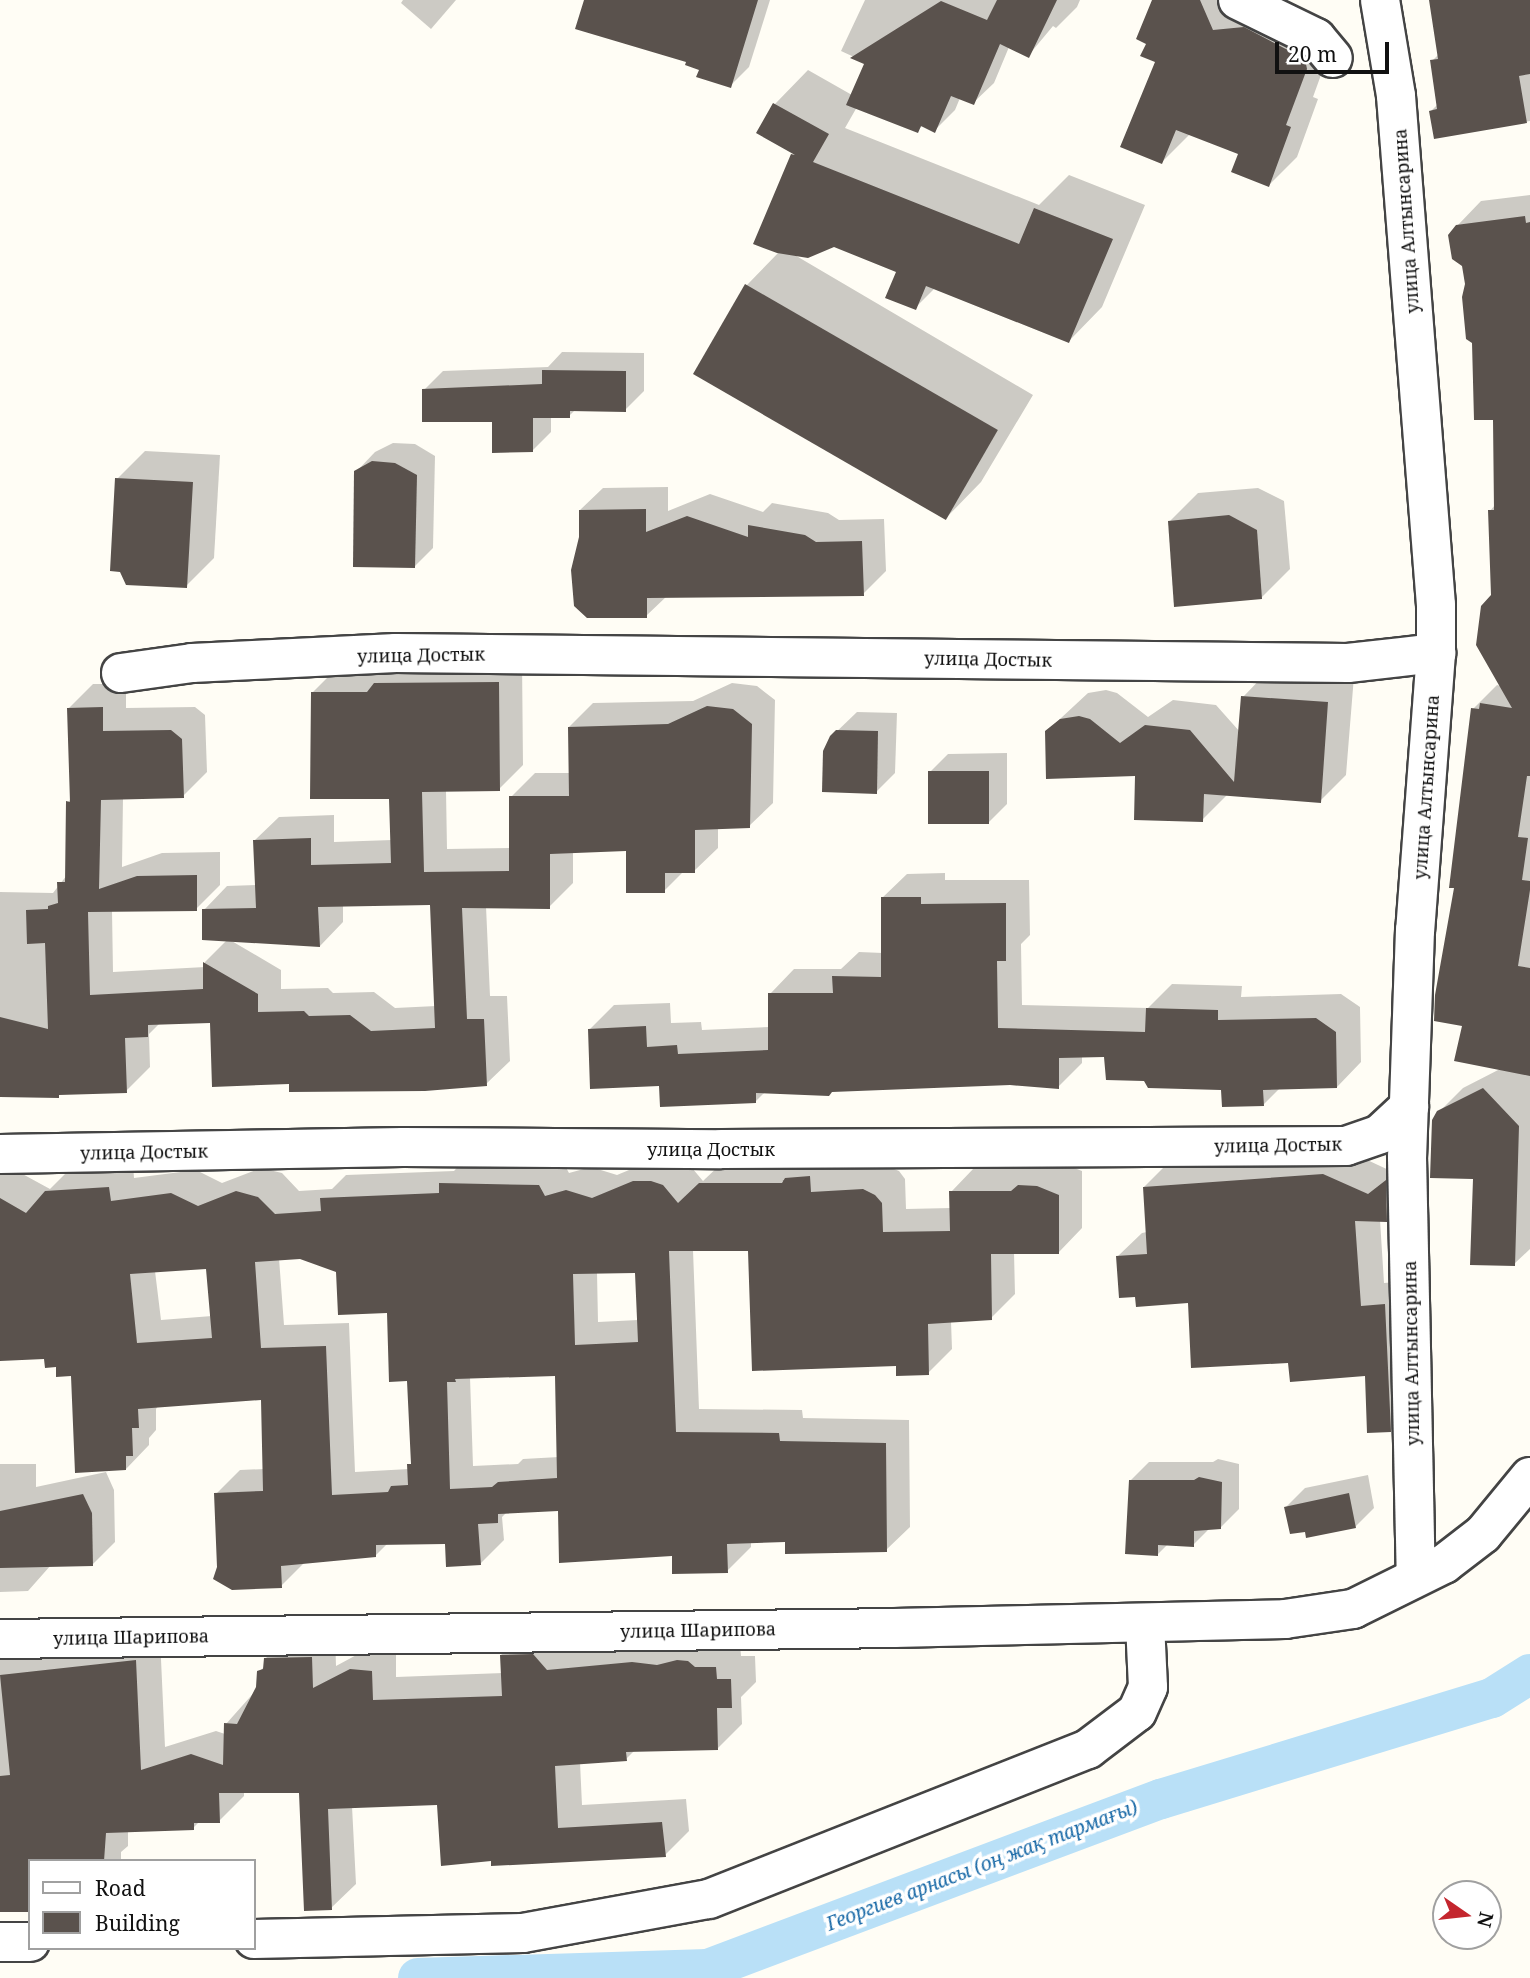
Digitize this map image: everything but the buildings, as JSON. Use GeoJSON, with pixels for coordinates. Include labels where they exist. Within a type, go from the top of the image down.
{"type":"FeatureCollection","features":[{"type":"Feature","properties":{"kind":"street"},"geometry":{"type":"LineString","coordinates":[[1238,0],[1315,38],[1333,58]]}},
{"type":"Feature","properties":{"kind":"street","name":"улица Алтынсарина"},"geometry":{"type":"LineString","coordinates":[[1380,0],[1396,96],[1429,497],[1436,653],[1415,930],[1409,1107],[1404,1584]]}},
{"type":"Feature","properties":{"kind":"street","name":"улица Достык"},"geometry":{"type":"LineString","coordinates":[[121,673],[192,663],[396,653],[1348,663],[1436,653]]}},
{"type":"Feature","properties":{"kind":"street","name":"улица Достык"},"geometry":{"type":"LineString","coordinates":[[0,1154],[403,1147],[721,1149],[1346,1146],[1380,1134],[1409,1107]]}},
{"type":"Feature","properties":{"kind":"street","name":"улица Шарипова"},"geometry":{"type":"LineString","coordinates":[[0,1639],[1145,1624],[1285,1619],[1353,1609],[1444,1564],[1483,1534],[1530,1477]]}},
{"type":"Feature","properties":{"kind":"street"},"geometry":{"type":"LineString","coordinates":[[256,1939],[523,1933],[709,1899],[1088,1749],[1137,1712],[1143,1700],[1148,1687],[1145,1624]]}},
{"type":"Feature","properties":{"kind":"street"},"geometry":{"type":"LineString","coordinates":[[0,1942],[28,1942]]}},
{"type":"Feature","properties":{"kind":"waterway","name":"Георгиев арнасы (оң жақ тармағы)"},"geometry":{"type":"LineString","coordinates":[[418,1978],[708,1969],[1161,1799],[1492,1698],[1530,1674]]}}]}
